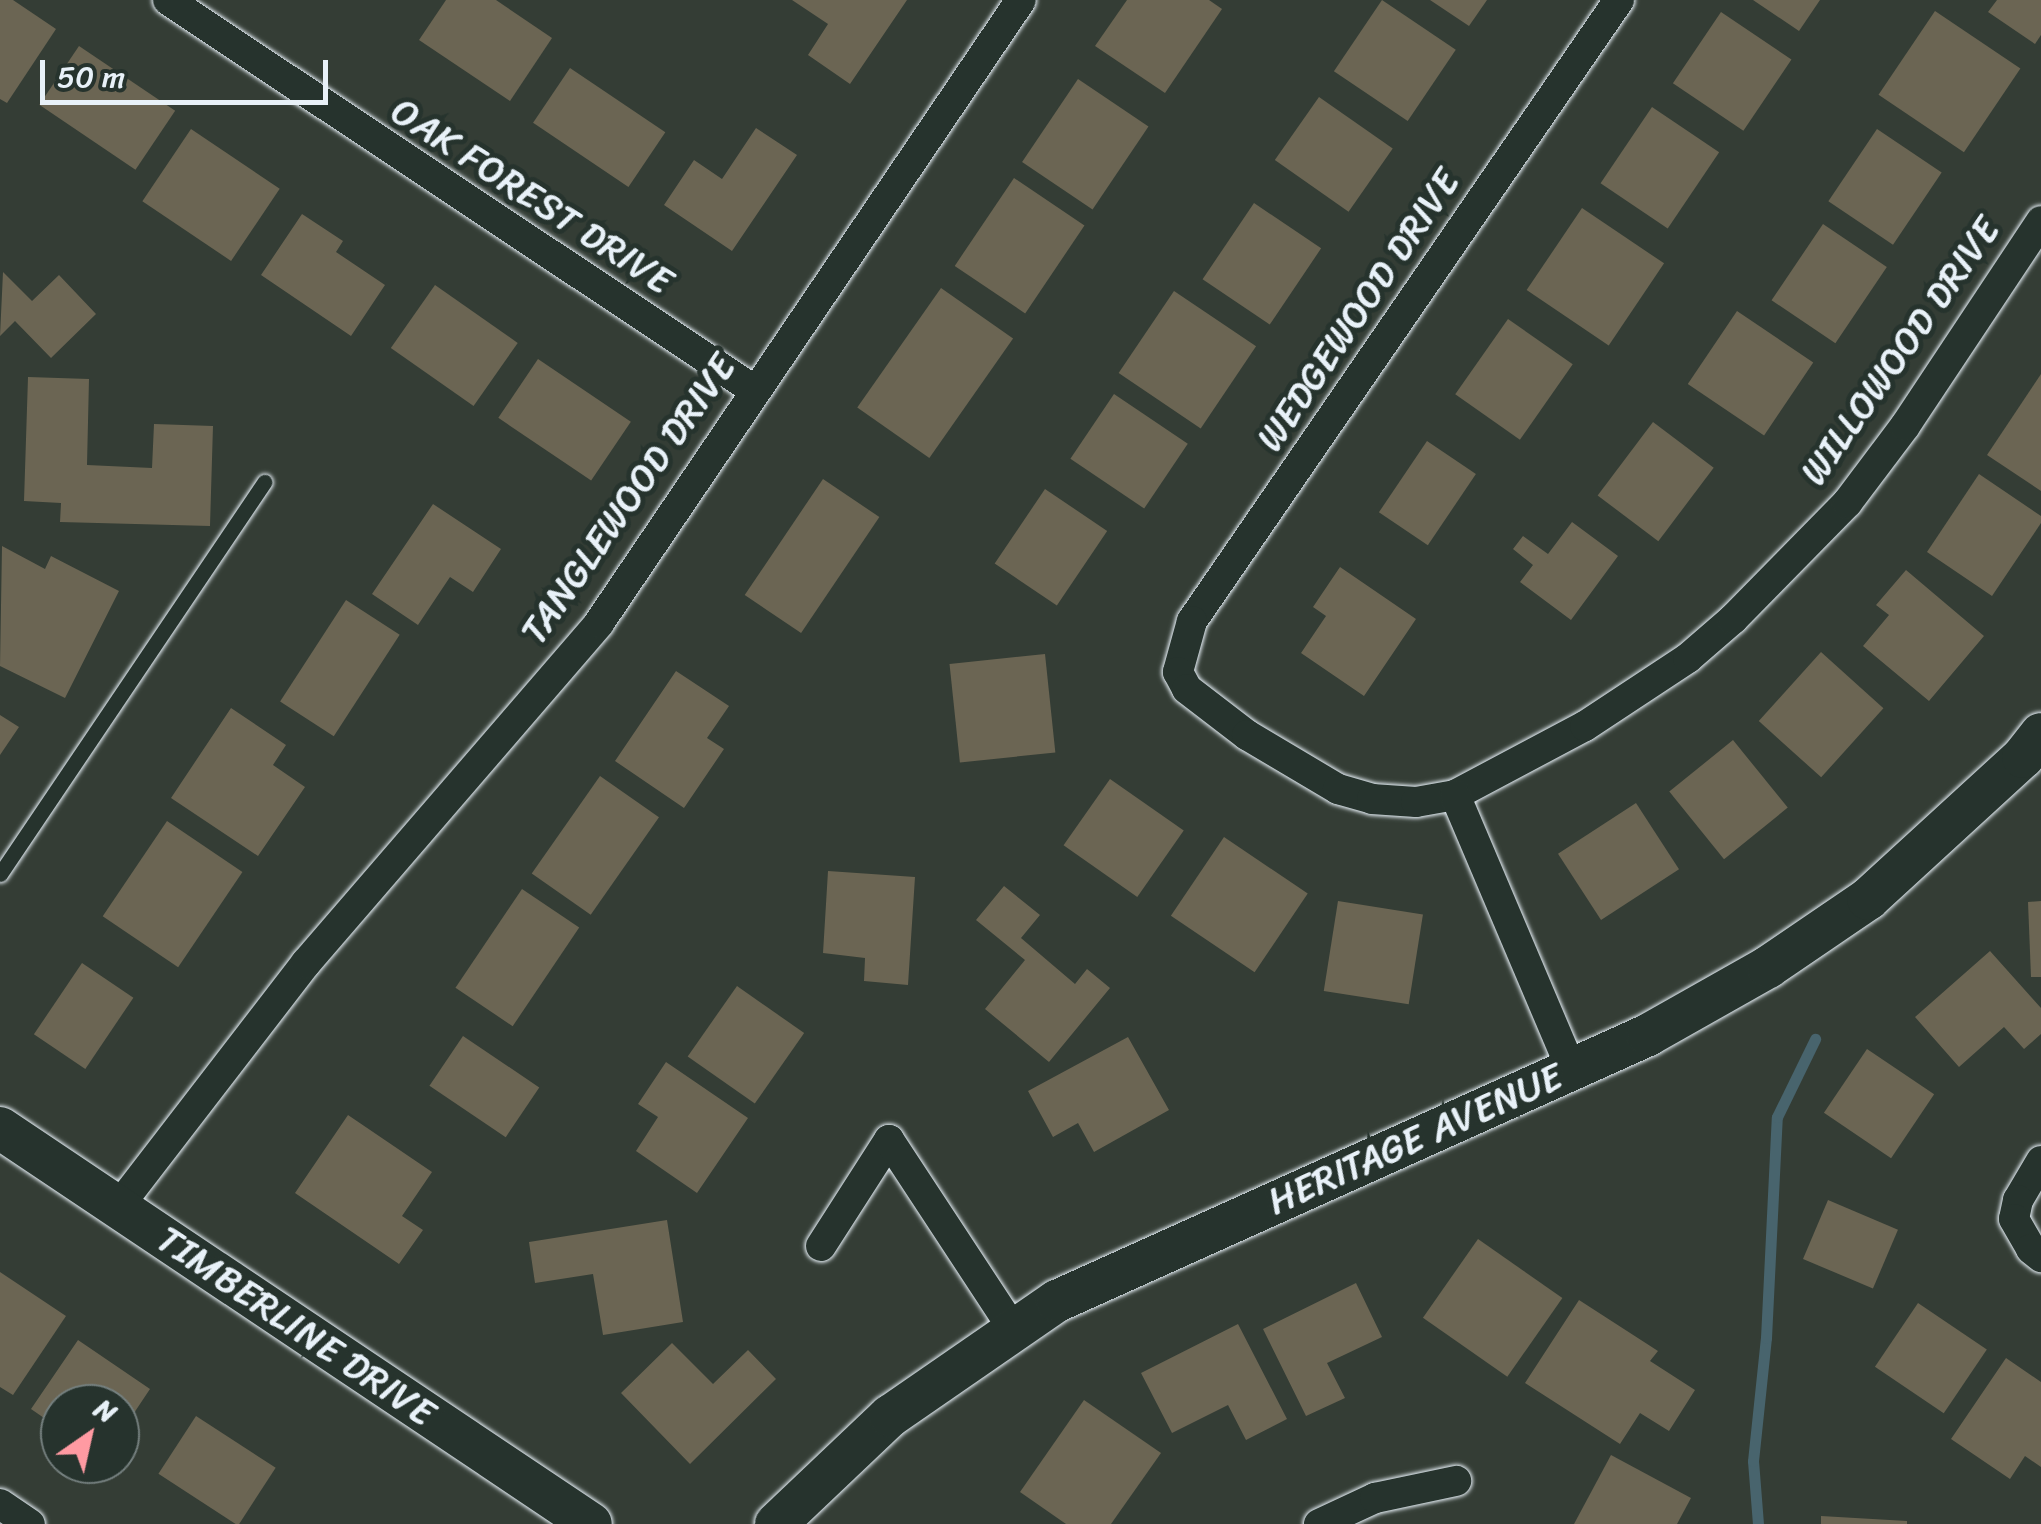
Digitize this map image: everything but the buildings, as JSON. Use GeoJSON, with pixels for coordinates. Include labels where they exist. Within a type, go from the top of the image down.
{"type":"FeatureCollection","features":[{"type":"Feature","properties":{"kind":"street","name":"OAK FOREST DRIVE"},"geometry":{"type":"LineString","coordinates":[[168,0],[754,390]]}},
{"type":"Feature","properties":{"kind":"street","name":"TANGLEWOOD DRIVE"},"geometry":{"type":"LineString","coordinates":[[118,1207],[306,963],[599,623],[1021,0]]}},
{"type":"Feature","properties":{"kind":"street","name":"WEDGEWOOD DRIVE"},"geometry":{"type":"LineString","coordinates":[[1178,672],[1192,621],[1619,0]]}},
{"type":"Feature","properties":{"kind":"street","name":"WILLOWOOD DRIVE"},"geometry":{"type":"LineString","coordinates":[[1178,672],[1186,690],[1247,736],[1338,789],[1372,799],[1416,802],[1455,795],[1585,726],[1688,658],[1733,619],[1847,503],[1905,426],[2041,221]]}},
{"type":"Feature","properties":{"kind":"street","name":"HERITAGE AVENUE"},"geometry":{"type":"LineString","coordinates":[[776,1524],[890,1416],[1057,1301],[1572,1070],[1648,1034],[1768,967],[1868,900],[2023,757],[2041,734]]}},
{"type":"Feature","properties":{"kind":"street"},"geometry":{"type":"LineString","coordinates":[[1455,795],[1572,1070]]}},
{"type":"Feature","properties":{"kind":"street","name":"TIMBERLINE DRIVE"},"geometry":{"type":"LineString","coordinates":[[0,1128],[591,1524]]}},
{"type":"Feature","properties":{"kind":"street"},"geometry":{"type":"LineString","coordinates":[[821,1246],[890,1140],[1012,1330]]}},
{"type":"Feature","properties":{"kind":"street"},"geometry":{"type":"LineString","coordinates":[[2041,1161],[2018,1200],[2014,1219],[2031,1249],[2041,1257]]}},
{"type":"Feature","properties":{"kind":"street"},"geometry":{"type":"LineString","coordinates":[[1319,1524],[1375,1498],[1456,1482]]}},
{"type":"Feature","properties":{"kind":"street"},"geometry":{"type":"LineString","coordinates":[[0,1504],[30,1524]]}},
{"type":"Feature","properties":{"kind":"lane"},"geometry":{"type":"LineString","coordinates":[[0,874],[264,482]]}},
{"type":"Feature","properties":{"kind":"waterway"},"geometry":{"type":"LineString","coordinates":[[1758,1524],[1753,1461],[1766,1338],[1777,1117],[1815,1039]]}}]}
